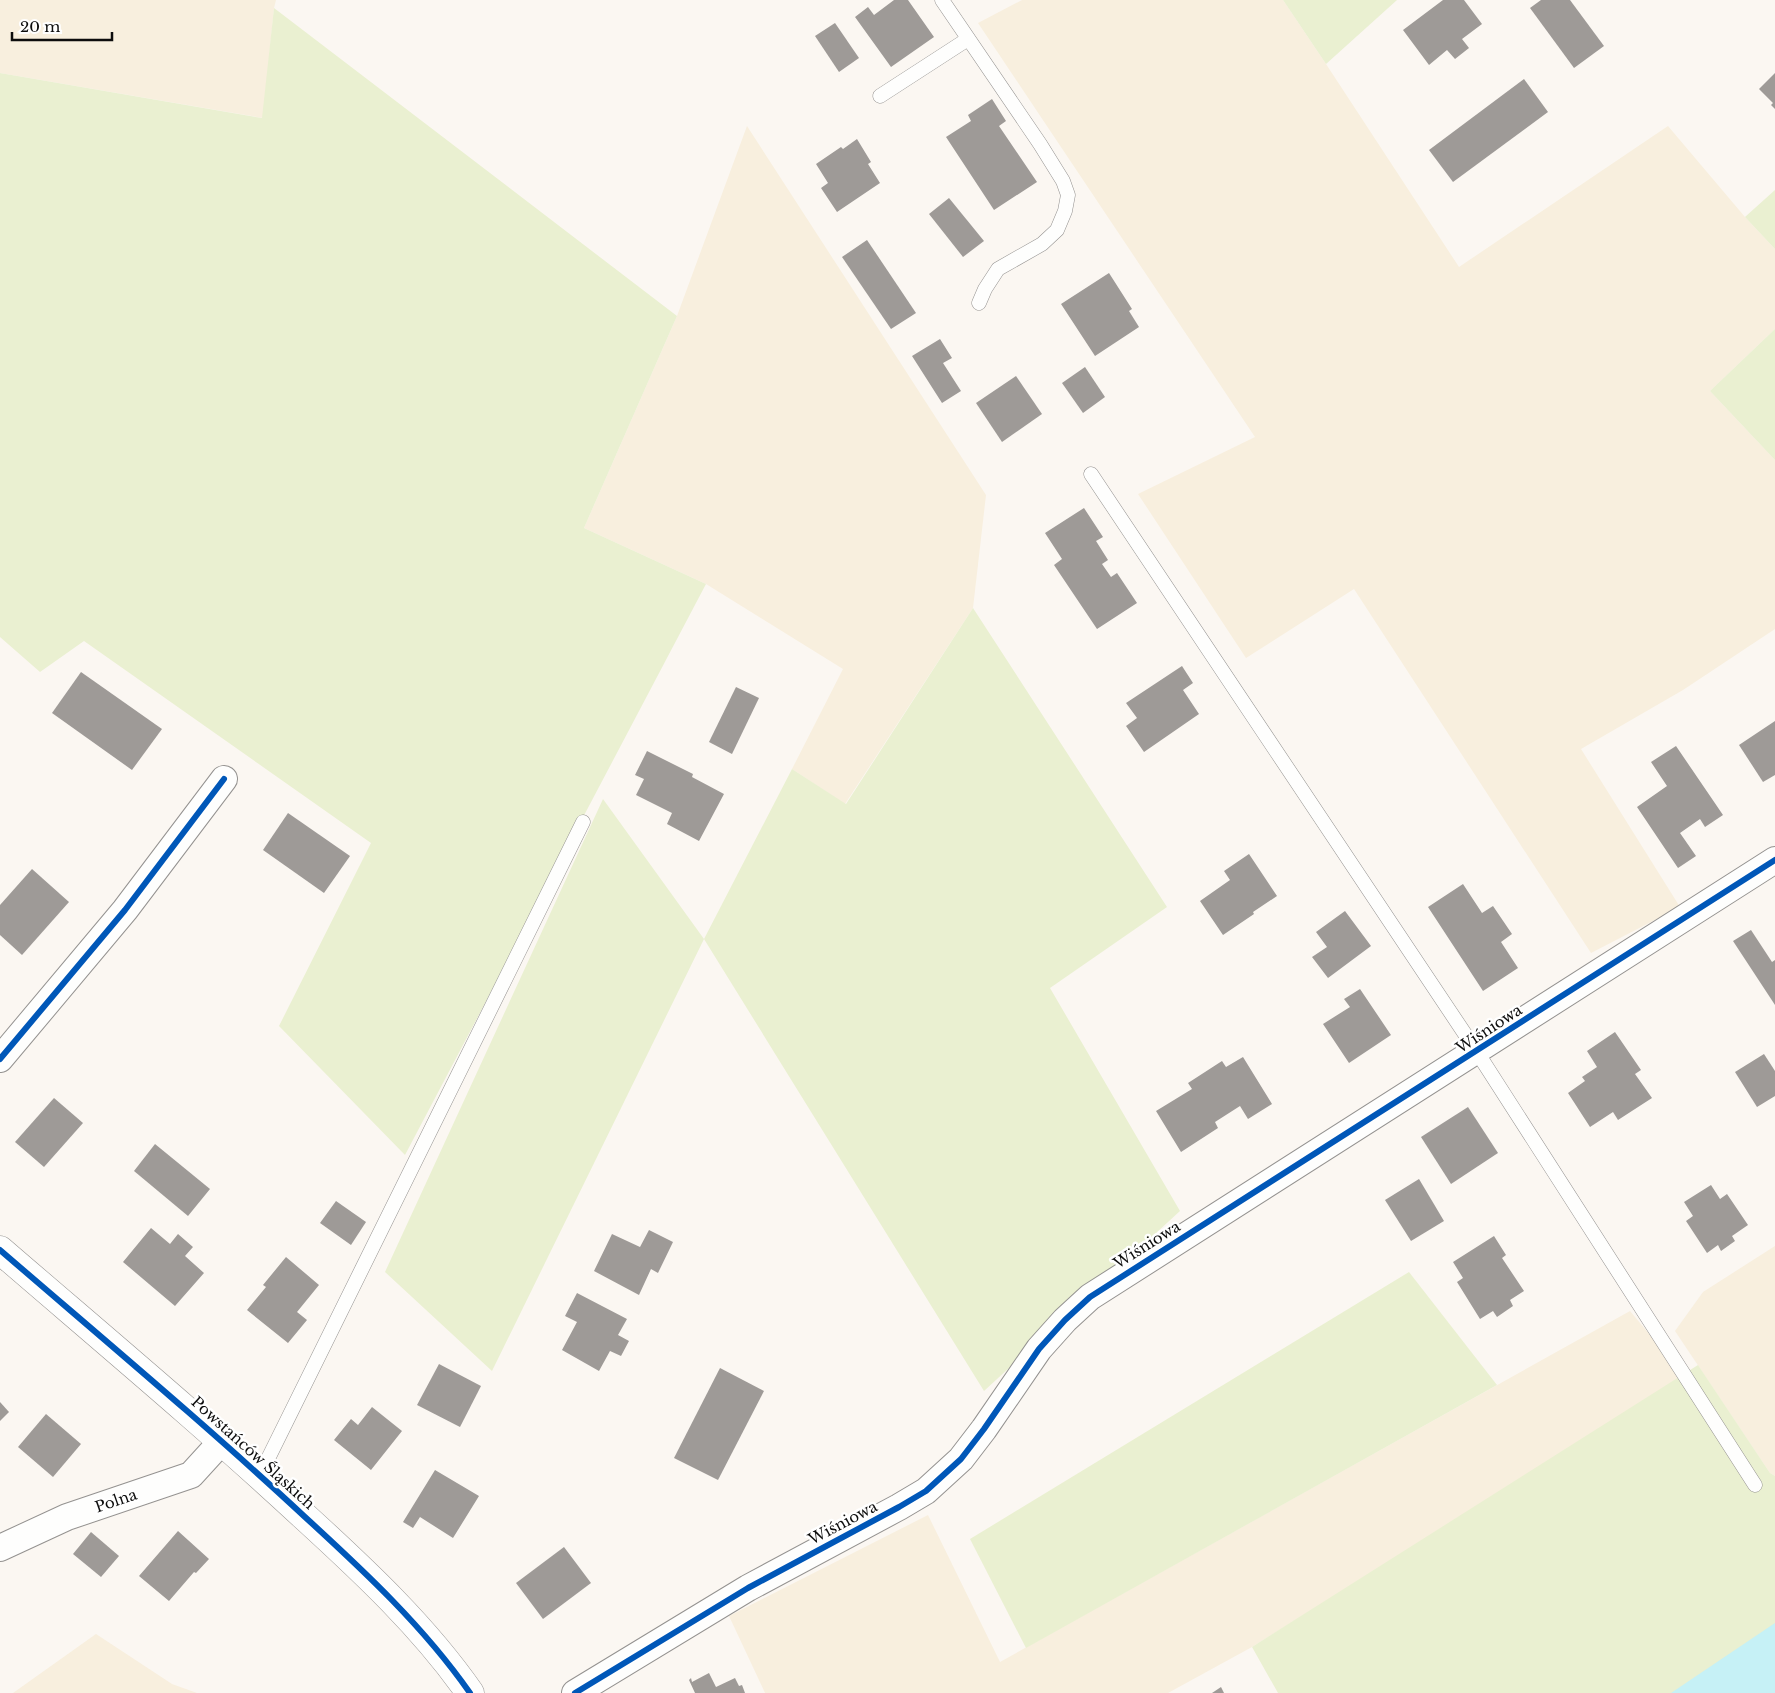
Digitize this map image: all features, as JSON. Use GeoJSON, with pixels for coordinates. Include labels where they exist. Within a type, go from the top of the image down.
{"type":"FeatureCollection","features":[{"type":"Feature","properties":{"kind":"street"},"geometry":{"type":"LineString","coordinates":[[0,1059],[125,910],[224,779]]}},
{"type":"Feature","properties":{"kind":"street","name":"Wiśniowa"},"geometry":{"type":"LineString","coordinates":[[576,1693],[748,1588],[926,1491],[961,1459],[1039,1349],[1065,1320],[1090,1297],[1477,1052],[1775,860]]}},
{"type":"Feature","properties":{"kind":"street","name":"Powstańców Śląskich"},"geometry":{"type":"LineString","coordinates":[[0,1250],[260,1474],[375,1582],[453,1668],[470,1693]]}},
{"type":"Feature","properties":{"kind":"street","name":"Polna"},"geometry":{"type":"LineString","coordinates":[[0,1548],[67,1517],[191,1475],[222,1441]]}},
{"type":"Feature","properties":{"kind":"lane"},"geometry":{"type":"LineString","coordinates":[[942,0],[1040,144],[1063,181],[1068,195],[1065,211],[1057,230],[1042,244],[998,270],[985,289],[979,303]]}},
{"type":"Feature","properties":{"kind":"lane"},"geometry":{"type":"LineString","coordinates":[[880,96],[968,39]]}},
{"type":"Feature","properties":{"kind":"lane"},"geometry":{"type":"LineString","coordinates":[[1091,474],[1477,1052],[1756,1486]]}},
{"type":"Feature","properties":{"kind":"lane"},"geometry":{"type":"LineString","coordinates":[[260,1474],[583,822]]}},
{"type":"Feature","properties":{"kind":"shaded area"},"geometry":{"type":"Polygon","coordinates":[[[0,0],[276,0],[263,118],[0,73],[0,0]]]}},
{"type":"Feature","properties":{"kind":"shaded area"},"geometry":{"type":"Polygon","coordinates":[[[1022,0],[1283,0],[1459,267],[1668,126],[1745,217],[1775,249],[1775,329],[1710,391],[1775,460],[1775,629],[1683,690],[1581,749],[1680,907],[1591,953],[1354,589],[1246,658],[1138,494],[1255,437],[978,23],[1022,0]]]}},
{"type":"Feature","properties":{"kind":"shaded area"},"geometry":{"type":"Polygon","coordinates":[[[747,126],[986,495],[973,608],[845,804],[792,769],[843,669],[706,584],[584,528],[677,316],[747,126]]]}},
{"type":"Feature","properties":{"kind":"shaded area"},"geometry":{"type":"Polygon","coordinates":[[[1775,1246],[1775,1476],[1770,1473],[1675,1331],[1703,1292],[1775,1246]]]}},
{"type":"Feature","properties":{"kind":"shaded area"},"geometry":{"type":"Polygon","coordinates":[[[1630,1311],[1686,1378],[1252,1647],[1168,1693],[765,1693],[729,1616],[928,1515],[1000,1662],[1630,1311]]]}},
{"type":"Feature","properties":{"kind":"shaded area"},"geometry":{"type":"Polygon","coordinates":[[[96,1634],[172,1684],[197,1693],[13,1693],[96,1634]]]}},
{"type":"Feature","properties":{"kind":"green space"},"geometry":{"type":"Polygon","coordinates":[[[1283,0],[1397,0],[1326,64],[1283,0]]]}},
{"type":"Feature","properties":{"kind":"green space"},"geometry":{"type":"Polygon","coordinates":[[[274,8],[677,316],[584,528],[706,584],[405,1155],[279,1026],[371,843],[84,641],[40,672],[0,637],[0,73],[262,118],[274,8]]]}},
{"type":"Feature","properties":{"kind":"green space"},"geometry":{"type":"Polygon","coordinates":[[[1775,190],[1775,249],[1745,217],[1775,190]]]}},
{"type":"Feature","properties":{"kind":"green space"},"geometry":{"type":"Polygon","coordinates":[[[1775,329],[1775,460],[1710,391],[1775,329]]]}},
{"type":"Feature","properties":{"kind":"green space"},"geometry":{"type":"Polygon","coordinates":[[[973,608],[1167,907],[1050,988],[1180,1211],[984,1391],[704,939],[792,769],[846,804],[973,608]]]}},
{"type":"Feature","properties":{"kind":"green space"},"geometry":{"type":"Polygon","coordinates":[[[603,799],[704,939],[492,1371],[385,1272],[603,799]]]}},
{"type":"Feature","properties":{"kind":"green space"},"geometry":{"type":"Polygon","coordinates":[[[1409,1272],[1497,1385],[1026,1648],[970,1539],[1409,1272]]]}},
{"type":"Feature","properties":{"kind":"green space"},"geometry":{"type":"Polygon","coordinates":[[[1698,1365],[1770,1473],[1775,1476],[1775,1693],[1278,1693],[1252,1647],[1698,1365]]]}},
{"type":"Feature","properties":{"kind":"water"},"geometry":{"type":"Polygon","coordinates":[[[1775,1623],[1775,1693],[1671,1693],[1775,1623]]]}},
{"type":"Feature","properties":{"kind":"building"},"geometry":{"type":"Polygon","coordinates":[[[894,0],[908,0],[934,37],[891,67],[855,17],[868,7],[874,15],[894,0]]]}},
{"type":"Feature","properties":{"kind":"building"},"geometry":{"type":"Polygon","coordinates":[[[1443,0],[1464,0],[1482,24],[1462,39],[1469,48],[1455,59],[1447,50],[1429,65],[1403,30],[1443,0]]]}},
{"type":"Feature","properties":{"kind":"building"},"geometry":{"type":"Polygon","coordinates":[[[1541,0],[1570,0],[1604,46],[1574,68],[1530,8],[1541,0]]]}},
{"type":"Feature","properties":{"kind":"building"},"geometry":{"type":"Polygon","coordinates":[[[835,23],[859,58],[839,72],[815,36],[835,23]]]}},
{"type":"Feature","properties":{"kind":"building"},"geometry":{"type":"Polygon","coordinates":[[[1775,73],[1775,109],[1771,105],[1773,103],[1759,89],[1775,73]]]}},
{"type":"Feature","properties":{"kind":"building"},"geometry":{"type":"Polygon","coordinates":[[[1524,79],[1548,112],[1453,182],[1429,150],[1524,79]]]}},
{"type":"Feature","properties":{"kind":"building"},"geometry":{"type":"Polygon","coordinates":[[[992,99],[1006,121],[999,126],[1037,182],[994,210],[946,137],[971,121],[968,115],[992,99]]]}},
{"type":"Feature","properties":{"kind":"building"},"geometry":{"type":"Polygon","coordinates":[[[857,139],[871,162],[868,164],[880,183],[837,212],[821,188],[828,183],[816,164],[857,139]]]}},
{"type":"Feature","properties":{"kind":"building"},"geometry":{"type":"Polygon","coordinates":[[[949,198],[984,241],[963,257],[929,214],[949,198]]]}},
{"type":"Feature","properties":{"kind":"building"},"geometry":{"type":"Polygon","coordinates":[[[867,240],[916,313],[891,329],[842,257],[867,240]]]}},
{"type":"Feature","properties":{"kind":"building"},"geometry":{"type":"Polygon","coordinates":[[[1109,273],[1132,309],[1129,311],[1139,327],[1095,356],[1061,304],[1109,273]]]}},
{"type":"Feature","properties":{"kind":"building"},"geometry":{"type":"Polygon","coordinates":[[[940,339],[952,358],[943,363],[961,391],[942,403],[912,356],[940,339]]]}},
{"type":"Feature","properties":{"kind":"building"},"geometry":{"type":"Polygon","coordinates":[[[1085,367],[1105,397],[1083,413],[1062,383],[1085,367]]]}},
{"type":"Feature","properties":{"kind":"building"},"geometry":{"type":"Polygon","coordinates":[[[1016,376],[1042,414],[1002,442],[976,403],[1016,376]]]}},
{"type":"Feature","properties":{"kind":"building"},"geometry":{"type":"Polygon","coordinates":[[[1084,508],[1103,537],[1096,541],[1108,560],[1102,564],[1111,577],[1117,573],[1137,603],[1097,629],[1054,565],[1062,559],[1045,533],[1084,508]]]}},
{"type":"Feature","properties":{"kind":"building"},"geometry":{"type":"Polygon","coordinates":[[[1182,666],[1193,683],[1183,690],[1199,714],[1144,752],[1126,726],[1137,718],[1126,703],[1182,666]]]}},
{"type":"Feature","properties":{"kind":"building"},"geometry":{"type":"Polygon","coordinates":[[[81,672],[162,729],[132,770],[52,713],[81,672]]]}},
{"type":"Feature","properties":{"kind":"building"},"geometry":{"type":"Polygon","coordinates":[[[736,687],[759,698],[732,754],[709,742],[736,687]]]}},
{"type":"Feature","properties":{"kind":"building"},"geometry":{"type":"Polygon","coordinates":[[[1775,721],[1775,775],[1763,782],[1739,745],[1775,721]]]}},
{"type":"Feature","properties":{"kind":"building"},"geometry":{"type":"Polygon","coordinates":[[[1676,746],[1723,815],[1705,827],[1700,819],[1680,833],[1696,856],[1678,868],[1637,807],[1667,786],[1651,762],[1676,746]]]}},
{"type":"Feature","properties":{"kind":"building"},"geometry":{"type":"Polygon","coordinates":[[[647,751],[693,774],[692,777],[724,794],[699,841],[667,824],[672,813],[636,795],[644,779],[635,775],[647,751]]]}},
{"type":"Feature","properties":{"kind":"building"},"geometry":{"type":"Polygon","coordinates":[[[288,813],[350,856],[324,893],[263,850],[288,813]]]}},
{"type":"Feature","properties":{"kind":"building"},"geometry":{"type":"Polygon","coordinates":[[[1249,854],[1277,896],[1223,935],[1200,901],[1230,880],[1224,871],[1249,854]]]}},
{"type":"Feature","properties":{"kind":"building"},"geometry":{"type":"Polygon","coordinates":[[[32,869],[69,902],[22,955],[0,935],[0,905],[32,869]]]}},
{"type":"Feature","properties":{"kind":"building"},"geometry":{"type":"Polygon","coordinates":[[[1463,884],[1482,913],[1493,906],[1512,934],[1501,942],[1518,968],[1483,991],[1428,907],[1463,884]]]}},
{"type":"Feature","properties":{"kind":"building"},"geometry":{"type":"Polygon","coordinates":[[[1345,911],[1371,946],[1328,978],[1312,957],[1327,947],[1316,932],[1345,911]]]}},
{"type":"Feature","properties":{"kind":"building"},"geometry":{"type":"Polygon","coordinates":[[[1751,930],[1772,962],[1775,960],[1775,1005],[1733,941],[1751,930]]]}},
{"type":"Feature","properties":{"kind":"building"},"geometry":{"type":"Polygon","coordinates":[[[1360,989],[1391,1035],[1349,1063],[1323,1024],[1350,1007],[1344,999],[1360,989]]]}},
{"type":"Feature","properties":{"kind":"building"},"geometry":{"type":"Polygon","coordinates":[[[1615,1032],[1641,1070],[1635,1074],[1652,1098],[1618,1120],[1613,1112],[1590,1127],[1568,1093],[1585,1081],[1582,1077],[1597,1067],[1587,1051],[1615,1032]]]}},
{"type":"Feature","properties":{"kind":"building"},"geometry":{"type":"Polygon","coordinates":[[[1764,1054],[1775,1071],[1775,1096],[1757,1107],[1735,1072],[1764,1054]]]}},
{"type":"Feature","properties":{"kind":"building"},"geometry":{"type":"Polygon","coordinates":[[[1243,1057],[1272,1104],[1248,1119],[1240,1106],[1215,1122],[1218,1128],[1181,1152],[1156,1111],[1192,1089],[1188,1083],[1222,1061],[1226,1067],[1243,1057]]]}},
{"type":"Feature","properties":{"kind":"building"},"geometry":{"type":"Polygon","coordinates":[[[54,1098],[83,1123],[44,1167],[15,1142],[54,1098]]]}},
{"type":"Feature","properties":{"kind":"building"},"geometry":{"type":"Polygon","coordinates":[[[1468,1107],[1498,1153],[1451,1184],[1421,1137],[1468,1107]]]}},
{"type":"Feature","properties":{"kind":"building"},"geometry":{"type":"Polygon","coordinates":[[[155,1144],[210,1189],[188,1216],[134,1171],[155,1144]]]}},
{"type":"Feature","properties":{"kind":"building"},"geometry":{"type":"Polygon","coordinates":[[[1419,1179],[1444,1221],[1411,1241],[1385,1200],[1419,1179]]]}},
{"type":"Feature","properties":{"kind":"building"},"geometry":{"type":"Polygon","coordinates":[[[1711,1185],[1720,1199],[1727,1194],[1748,1225],[1732,1236],[1735,1241],[1721,1251],[1718,1245],[1707,1253],[1686,1221],[1693,1216],[1684,1202],[1711,1185]]]}},
{"type":"Feature","properties":{"kind":"building"},"geometry":{"type":"Polygon","coordinates":[[[336,1201],[366,1222],[351,1245],[320,1223],[336,1201]]]}},
{"type":"Feature","properties":{"kind":"building"},"geometry":{"type":"Polygon","coordinates":[[[151,1228],[170,1244],[178,1234],[193,1247],[185,1256],[204,1273],[175,1306],[123,1262],[151,1228]]]}},
{"type":"Feature","properties":{"kind":"building"},"geometry":{"type":"Polygon","coordinates":[[[649,1230],[673,1242],[658,1273],[651,1269],[639,1295],[594,1271],[612,1234],[640,1247],[649,1230]]]}},
{"type":"Feature","properties":{"kind":"building"},"geometry":{"type":"Polygon","coordinates":[[[1494,1236],[1506,1255],[1502,1258],[1524,1291],[1510,1300],[1513,1306],[1497,1317],[1493,1311],[1480,1319],[1457,1282],[1463,1278],[1453,1262],[1494,1236]]]}},
{"type":"Feature","properties":{"kind":"building"},"geometry":{"type":"Polygon","coordinates":[[[286,1257],[319,1285],[297,1312],[307,1320],[288,1343],[247,1310],[266,1287],[263,1285],[286,1257]]]}},
{"type":"Feature","properties":{"kind":"building"},"geometry":{"type":"Polygon","coordinates":[[[577,1293],[627,1319],[618,1335],[629,1341],[621,1356],[610,1351],[599,1371],[562,1350],[577,1322],[565,1316],[577,1293]]]}},
{"type":"Feature","properties":{"kind":"building"},"geometry":{"type":"Polygon","coordinates":[[[439,1364],[481,1386],[460,1427],[417,1405],[439,1364]]]}},
{"type":"Feature","properties":{"kind":"building"},"geometry":{"type":"Polygon","coordinates":[[[720,1368],[764,1391],[718,1480],[674,1458],[720,1368]]]}},
{"type":"Feature","properties":{"kind":"building"},"geometry":{"type":"Polygon","coordinates":[[[0,1402],[9,1412],[0,1421],[0,1402]]]}},
{"type":"Feature","properties":{"kind":"building"},"geometry":{"type":"Polygon","coordinates":[[[372,1407],[402,1431],[371,1470],[334,1440],[351,1419],[358,1425],[372,1407]]]}},
{"type":"Feature","properties":{"kind":"building"},"geometry":{"type":"Polygon","coordinates":[[[46,1414],[81,1444],[53,1477],[18,1447],[46,1414]]]}},
{"type":"Feature","properties":{"kind":"building"},"geometry":{"type":"Polygon","coordinates":[[[435,1470],[479,1496],[453,1538],[420,1517],[413,1528],[403,1522],[435,1470]]]}},
{"type":"Feature","properties":{"kind":"building"},"geometry":{"type":"Polygon","coordinates":[[[178,1531],[209,1559],[196,1573],[194,1572],[169,1601],[139,1576],[178,1531]]]}},
{"type":"Feature","properties":{"kind":"building"},"geometry":{"type":"Polygon","coordinates":[[[91,1532],[119,1556],[101,1577],[73,1554],[91,1532]]]}},
{"type":"Feature","properties":{"kind":"building"},"geometry":{"type":"Polygon","coordinates":[[[564,1547],[591,1583],[543,1619],[516,1583],[564,1547]]]}},
{"type":"Feature","properties":{"kind":"building"},"geometry":{"type":"Polygon","coordinates":[[[709,1673],[716,1687],[735,1678],[739,1686],[742,1685],[745,1693],[695,1693],[689,1680],[691,1678],[692,1682],[709,1673]]]}},
{"type":"Feature","properties":{"kind":"building"},"geometry":{"type":"Polygon","coordinates":[[[1221,1687],[1224,1693],[1212,1693],[1221,1687]]]}},
{"type":"Feature","properties":{"kind":"cycle path"},"geometry":{"type":"LineString","coordinates":[[0,1059],[125,910],[224,779]]}},
{"type":"Feature","properties":{"kind":"cycle path"},"geometry":{"type":"LineString","coordinates":[[575,1693],[748,1588],[926,1491],[961,1459],[1039,1349],[1065,1320],[1090,1297],[1775,860]]}},
{"type":"Feature","properties":{"kind":"cycle path"},"geometry":{"type":"LineString","coordinates":[[0,1250],[192,1415],[349,1558],[392,1600],[433,1645],[470,1693]]}}]}
